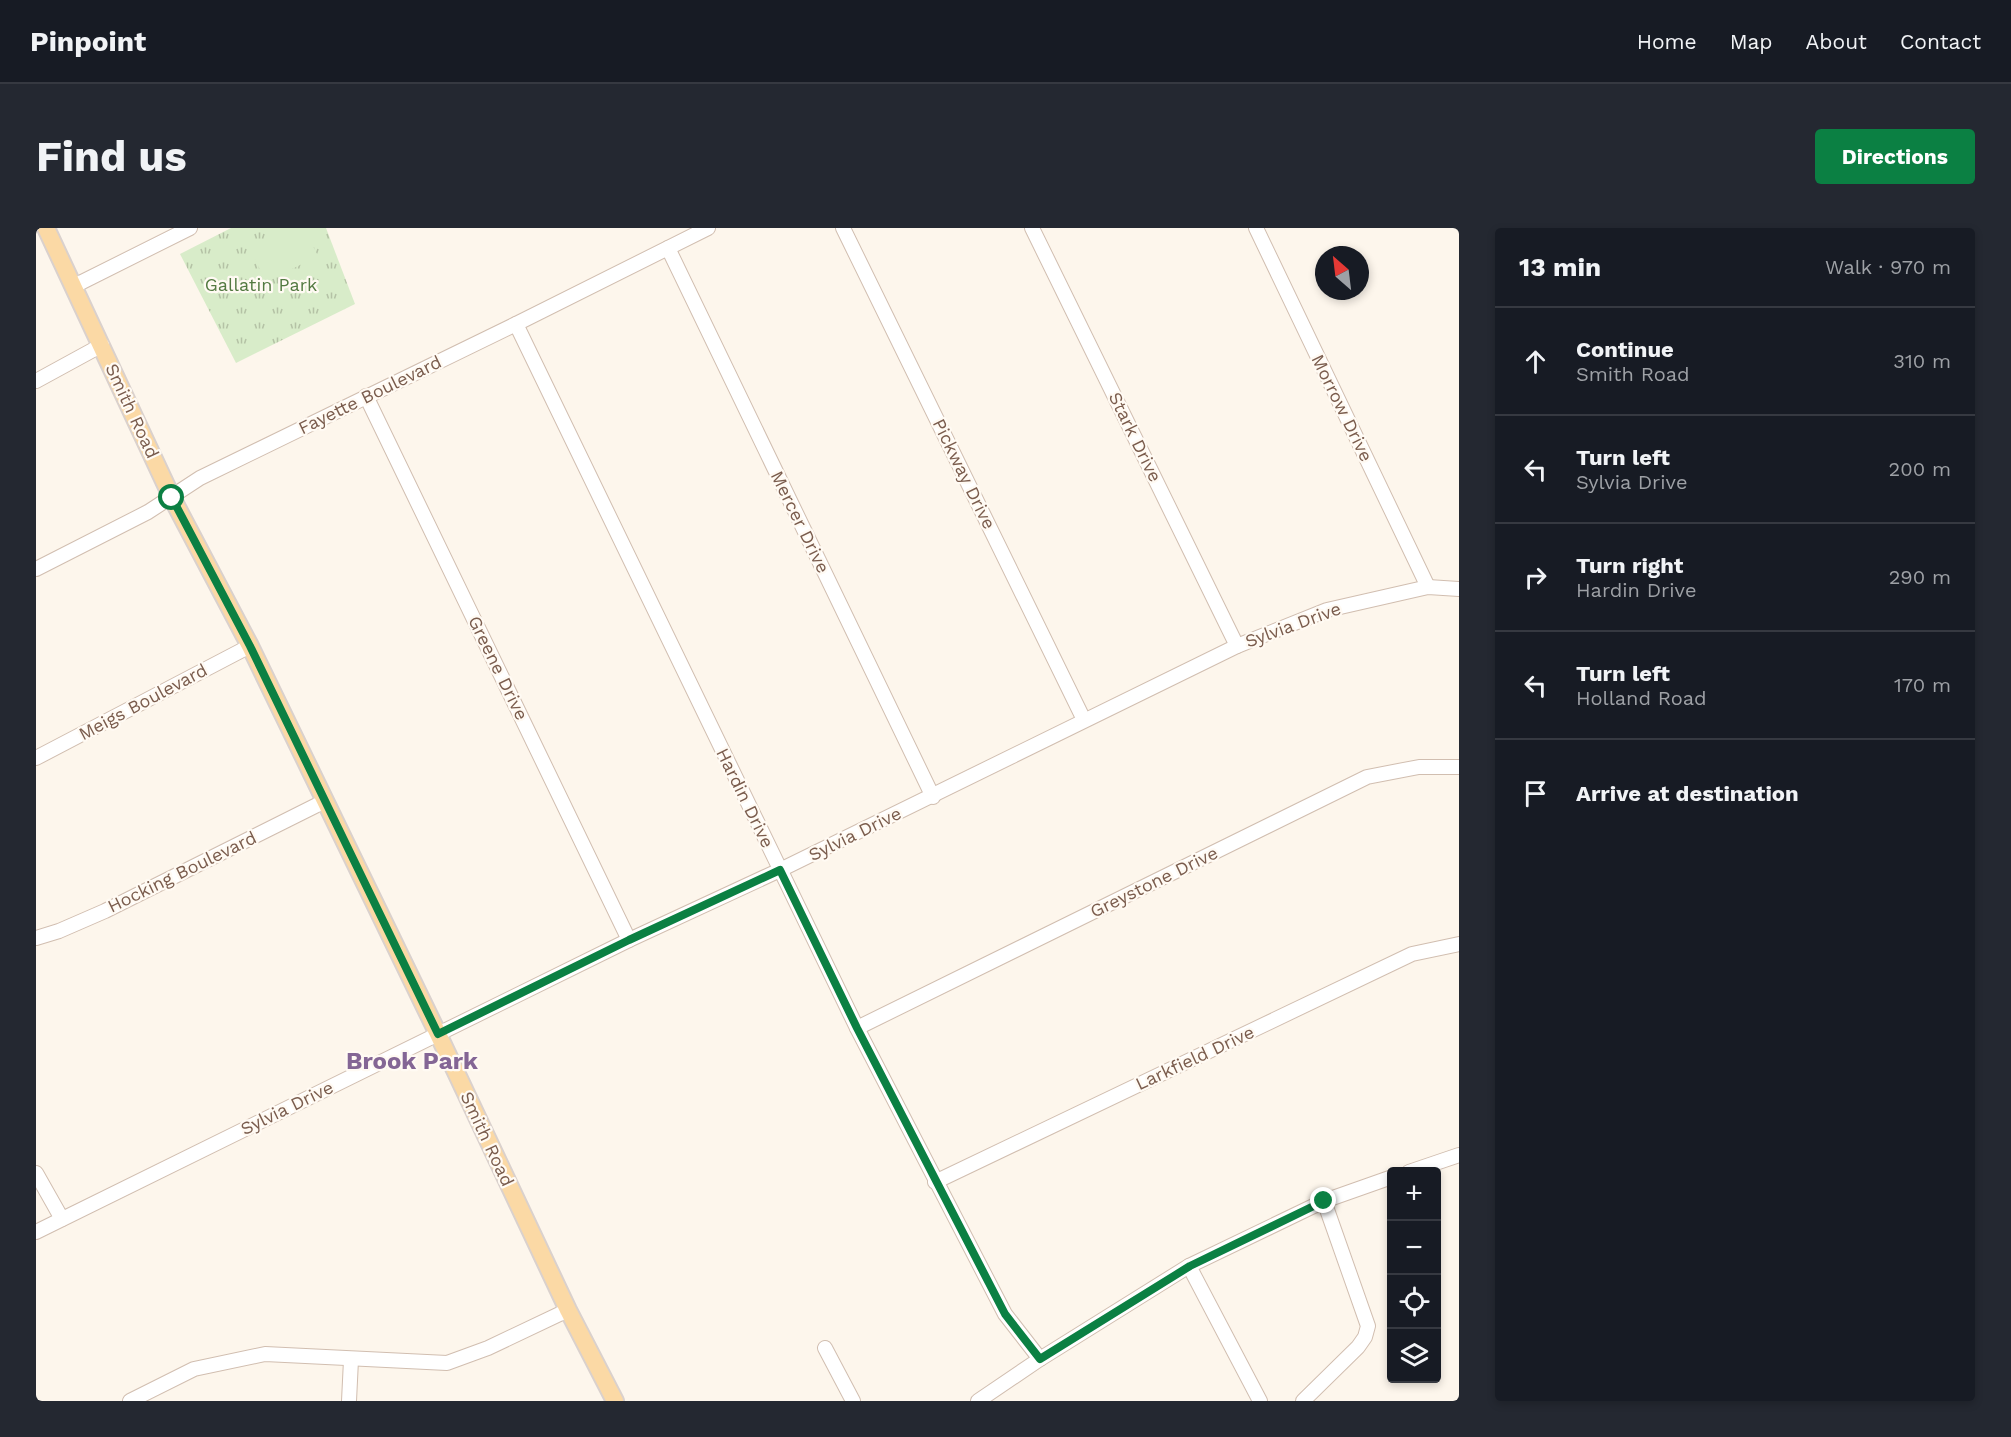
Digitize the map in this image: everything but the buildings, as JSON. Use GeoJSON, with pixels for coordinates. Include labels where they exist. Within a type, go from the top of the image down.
{"type":"FeatureCollection","features":[{"type":"Feature","properties":{"kind":"main road","name":"Smith Road"},"geometry":{"type":"LineString","coordinates":[[46,228],[172,498],[250,646],[438,1034],[568,1310],[615,1401]]}},
{"type":"Feature","properties":{"kind":"street"},"geometry":{"type":"LineString","coordinates":[[74,286],[190,228]]}},
{"type":"Feature","properties":{"kind":"street","name":"Fayette Boulevard"},"geometry":{"type":"LineString","coordinates":[[36,569],[172,498],[200,478],[708,228]]}},
{"type":"Feature","properties":{"kind":"street","name":"Pickway Drive"},"geometry":{"type":"LineString","coordinates":[[843,228],[1084,720]]}},
{"type":"Feature","properties":{"kind":"street","name":"Stark Drive"},"geometry":{"type":"LineString","coordinates":[[1032,228],[1237,646]]}},
{"type":"Feature","properties":{"kind":"street","name":"Morrow Drive"},"geometry":{"type":"LineString","coordinates":[[1256,228],[1428,587]]}},
{"type":"Feature","properties":{"kind":"street","name":"Mercer Drive"},"geometry":{"type":"LineString","coordinates":[[668,248],[933,796]]}},
{"type":"Feature","properties":{"kind":"street","name":"Hardin Drive"},"geometry":{"type":"LineString","coordinates":[[516,324],[857,1028],[1005,1314],[1040,1359]]}},
{"type":"Feature","properties":{"kind":"street"},"geometry":{"type":"LineString","coordinates":[[36,381],[102,345]]}},
{"type":"Feature","properties":{"kind":"street","name":"Greene Drive"},"geometry":{"type":"LineString","coordinates":[[366,396],[629,940]]}},
{"type":"Feature","properties":{"kind":"street","name":"Sylvia Drive"},"geometry":{"type":"LineString","coordinates":[[36,1232],[629,940],[780,870],[1237,646],[1327,610],[1428,587],[1459,590]]}},
{"type":"Feature","properties":{"kind":"street","name":"Meigs Boulevard"},"geometry":{"type":"LineString","coordinates":[[36,758],[250,646]]}},
{"type":"Feature","properties":{"kind":"street","name":"Greystone Drive"},"geometry":{"type":"LineString","coordinates":[[857,1028],[1367,777],[1419,767],[1459,767]]}},
{"type":"Feature","properties":{"kind":"street","name":"Hocking Boulevard"},"geometry":{"type":"LineString","coordinates":[[36,938],[59,931],[105,911],[325,801]]}},
{"type":"Feature","properties":{"kind":"street","name":"Larkfield Drive"},"geometry":{"type":"LineString","coordinates":[[935,1182],[1413,954],[1459,944]]}},
{"type":"Feature","properties":{"kind":"street"},"geometry":{"type":"LineString","coordinates":[[1424,1167],[1459,1155]]}},
{"type":"Feature","properties":{"kind":"street"},"geometry":{"type":"LineString","coordinates":[[36,1173],[62,1219]]}},
{"type":"Feature","properties":{"kind":"street"},"geometry":{"type":"LineString","coordinates":[[978,1401],[1040,1359],[1190,1266],[1324,1201],[1387,1179]]}},
{"type":"Feature","properties":{"kind":"street"},"geometry":{"type":"LineString","coordinates":[[1303,1401],[1358,1347],[1365,1337],[1368,1326],[1324,1201]]}},
{"type":"Feature","properties":{"kind":"street"},"geometry":{"type":"LineString","coordinates":[[1190,1266],[1260,1401]]}},
{"type":"Feature","properties":{"kind":"street"},"geometry":{"type":"LineString","coordinates":[[130,1401],[194,1369],[265,1354],[447,1363],[488,1348],[568,1310]]}},
{"type":"Feature","properties":{"kind":"street"},"geometry":{"type":"LineString","coordinates":[[825,1347],[853,1401]]}},
{"type":"Feature","properties":{"kind":"street"},"geometry":{"type":"LineString","coordinates":[[349,1401],[351,1360]]}},
{"type":"Feature","properties":{"kind":"green space","name":"Gallatin Park"},"geometry":{"type":"Polygon","coordinates":[[[231,228],[326,228],[355,304],[236,363],[180,254],[231,228]]]}},
{"type":"Feature","properties":{"kind":"green space"},"geometry":{"type":"Polygon","coordinates":[[[297,228],[304,228],[318,256],[266,282],[251,251],[297,228]]]}},
{"type":"Feature","properties":{"kind":"district","name":"Brook Park"},"geometry":{"type":"Point","coordinates":[412,1061]}},
{"type":"Feature","properties":{"kind":"route"},"geometry":{"type":"LineString","coordinates":[[172,498],[250,646],[438,1034],[629,940],[780,870],[935,1182],[1005,1314],[1040,1359],[1190,1266],[1324,1201]]}}]}
